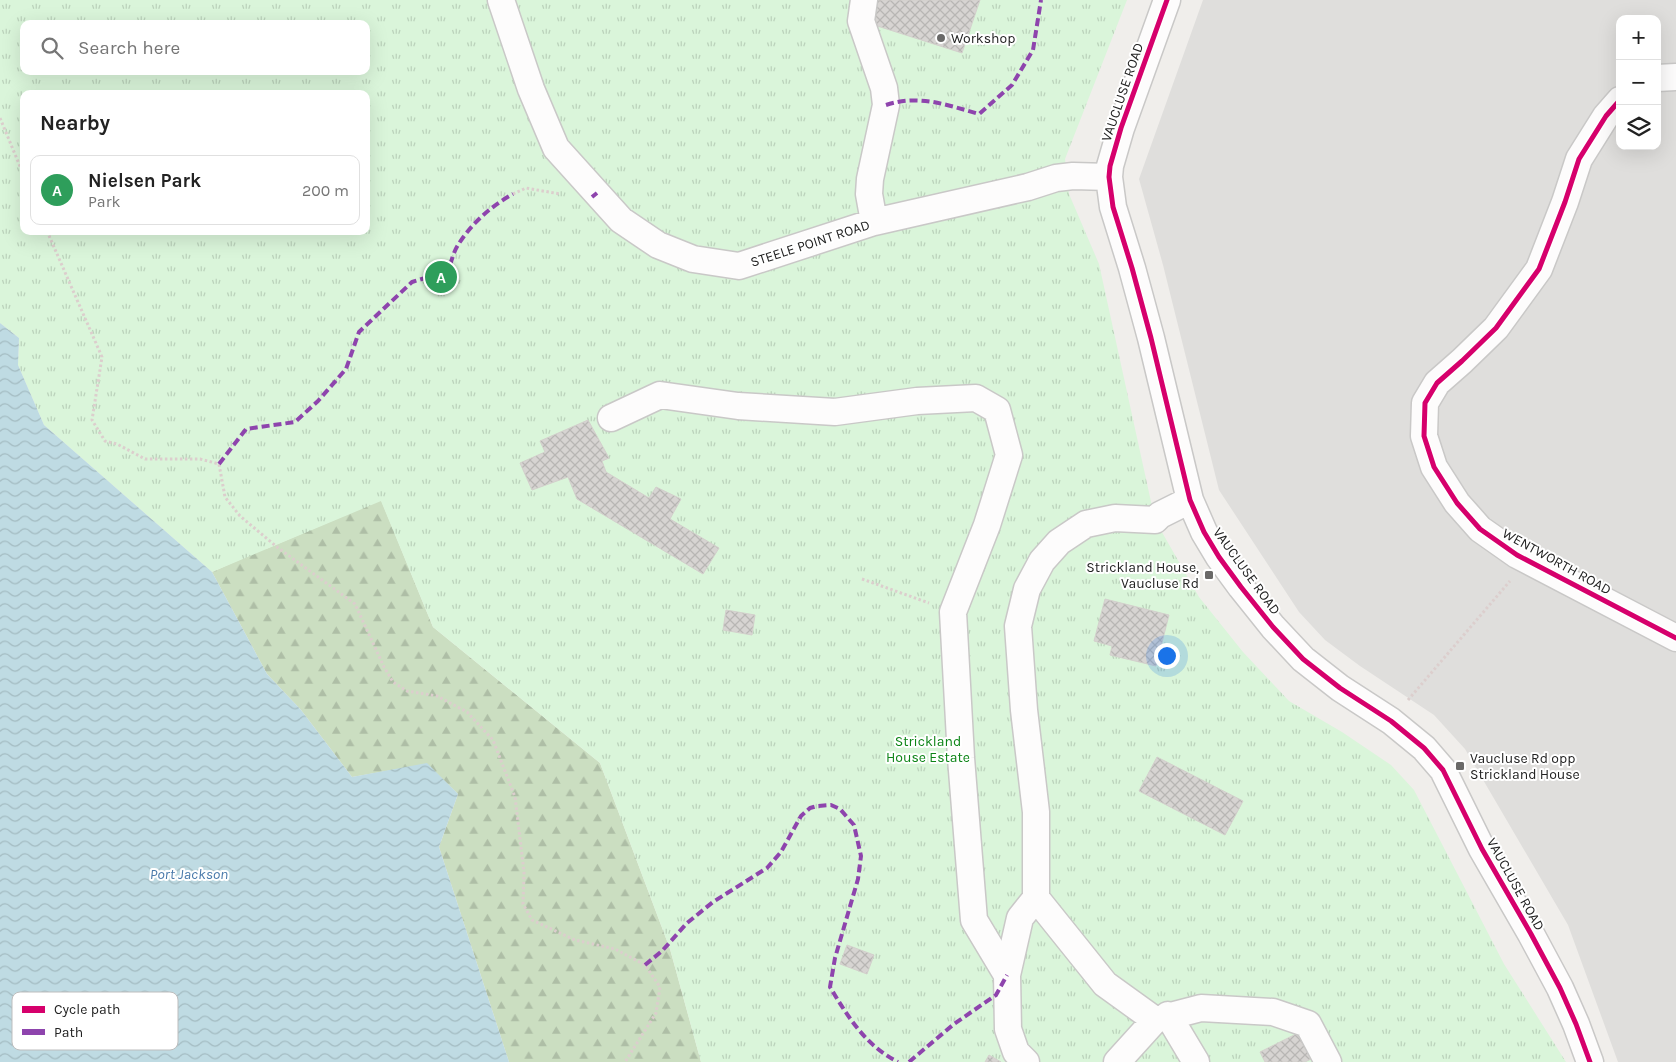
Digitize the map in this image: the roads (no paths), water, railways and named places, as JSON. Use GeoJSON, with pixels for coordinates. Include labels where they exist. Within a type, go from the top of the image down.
{"type":"FeatureCollection","features":[{"type":"Feature","properties":{"kind":"street","name":"STEELE POINT ROAD"},"geometry":{"type":"LineString","coordinates":[[501,0],[531,89],[556,148],[621,220],[658,245],[693,259],[739,266],[874,222],[1028,187],[1056,178],[1073,176],[1109,177]]}},
{"type":"Feature","properties":{"kind":"street"},"geometry":{"type":"LineString","coordinates":[[864,0],[860,21],[884,88],[886,105],[870,179],[869,194],[874,222]]}},
{"type":"Feature","properties":{"kind":"street","name":"VAUCLUSE ROAD"},"geometry":{"type":"LineString","coordinates":[[1167,0],[1115,147],[1109,177],[1113,207],[1151,338],[1190,500],[1204,532],[1219,557],[1240,587],[1273,627],[1304,659],[1340,688],[1391,721],[1424,748],[1443,770],[1482,849],[1560,988],[1590,1062]]}},
{"type":"Feature","properties":{"kind":"street"},"geometry":{"type":"LineString","coordinates":[[1661,78],[1676,77]]}},
{"type":"Feature","properties":{"kind":"street","name":"WENTWORTH ROAD"},"geometry":{"type":"LineString","coordinates":[[1616,105],[1606,116],[1579,159],[1565,202],[1539,269],[1496,328],[1462,362],[1437,383],[1424,403],[1424,436],[1434,468],[1457,503],[1480,530],[1517,555],[1676,638]]}},
{"type":"Feature","properties":{"kind":"street"},"geometry":{"type":"LineString","coordinates":[[611,418],[660,395],[738,406],[835,412],[917,401],[976,398],[997,410],[1009,455],[987,524],[954,612],[961,758],[974,920],[1007,976]]}},
{"type":"Feature","properties":{"kind":"street"},"geometry":{"type":"LineString","coordinates":[[1026,1062],[1016,1052],[1008,1029],[1007,976],[1020,918],[1036,898],[1036,812],[1024,710],[1018,626],[1027,589],[1042,561],[1053,548],[1086,524],[1115,518],[1155,520],[1160,515],[1190,500]]}},
{"type":"Feature","properties":{"kind":"street"},"geometry":{"type":"LineString","coordinates":[[1036,898],[1105,984],[1162,1018],[1196,1062]]}},
{"type":"Feature","properties":{"kind":"street"},"geometry":{"type":"LineString","coordinates":[[1118,1062],[1162,1018],[1201,1008],[1274,1012],[1308,1024],[1328,1062]]}},
{"type":"Feature","properties":{"kind":"water","name":"Port Jackson"},"geometry":{"type":"Polygon","coordinates":[[[0,323],[19,338],[18,365],[44,425],[212,572],[267,674],[301,710],[352,777],[427,763],[458,794],[439,847],[509,1062],[0,1062],[0,323]]]}},
{"type":"Feature","properties":{"kind":"place","name":"Workshop"},"geometry":{"type":"Point","coordinates":[941,38]}},
{"type":"Feature","properties":{"kind":"place","name":"Nielsen Park"},"geometry":{"type":"Point","coordinates":[441,277]}},
{"type":"Feature","properties":{"kind":"place","name":"Strickland House, Vaucluse Rd"},"geometry":{"type":"Point","coordinates":[1209,575]}},
{"type":"Feature","properties":{"kind":"place","name":"Vaucluse Rd opp Strickland House"},"geometry":{"type":"Point","coordinates":[1460,766]}},
{"type":"Feature","properties":{"kind":"park label","name":"Strickland House Estate"},"geometry":{"type":"Point","coordinates":[928,750]}}]}
